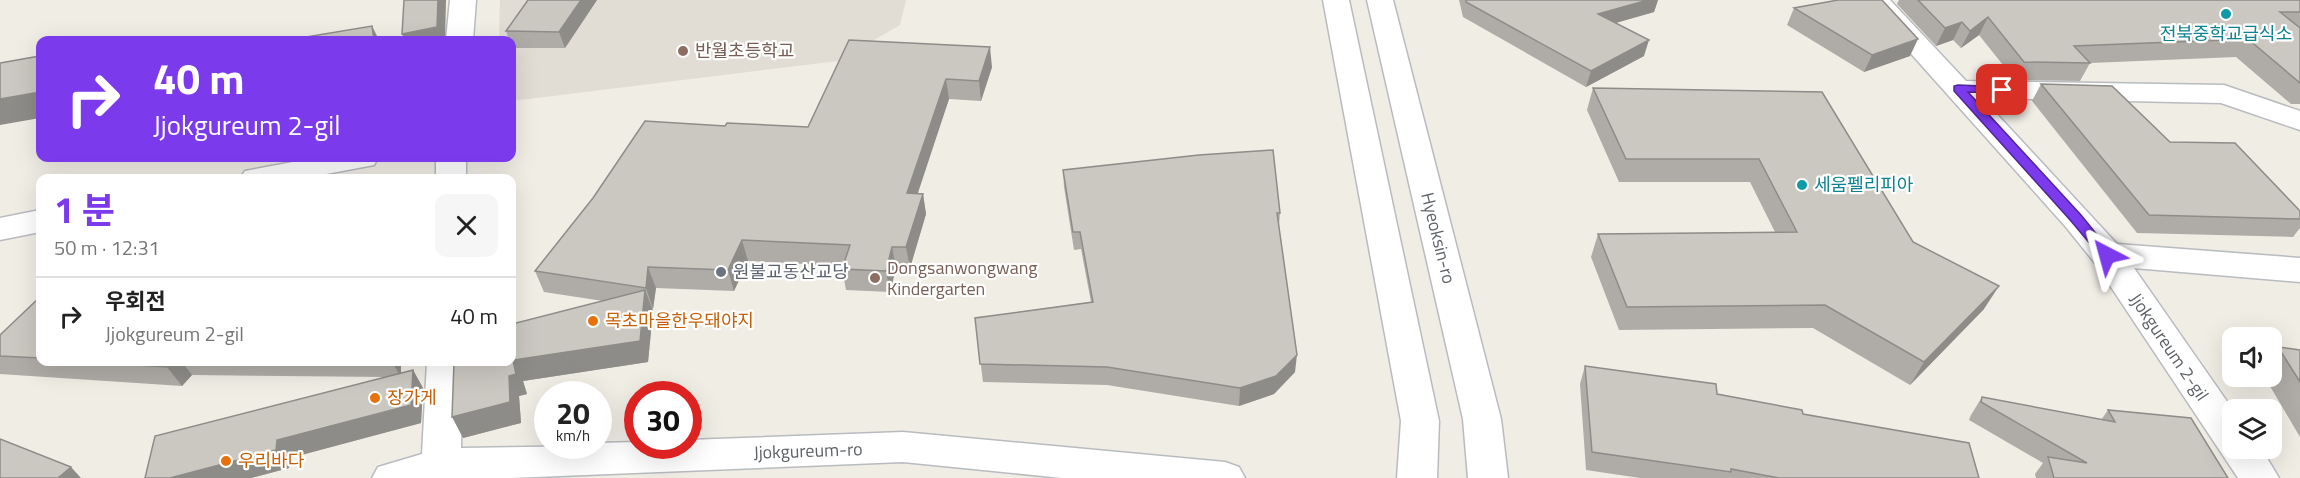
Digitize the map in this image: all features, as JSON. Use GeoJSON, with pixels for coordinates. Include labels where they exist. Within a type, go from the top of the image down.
{"type":"FeatureCollection","features":[{"type":"Feature","properties":{"kind":"street"},"geometry":{"type":"LineString","coordinates":[[460,36],[463,0]]}},
{"type":"Feature","properties":{"kind":"street"},"geometry":{"type":"LineString","coordinates":[[1336,0],[1420,421],[1417,478]]}},
{"type":"Feature","properties":{"kind":"street","name":"Hyeoksin-ro"},"geometry":{"type":"LineString","coordinates":[[1380,0],[1482,418],[1488,478]]}},
{"type":"Feature","properties":{"kind":"street","name":"Jjokgureum 2-gil"},"geometry":{"type":"LineString","coordinates":[[1876,0],[2076,218],[2107,255],[2222,423]]}},
{"type":"Feature","properties":{"kind":"street"},"geometry":{"type":"LineString","coordinates":[[1958,89],[2224,94],[2300,121]]}},
{"type":"Feature","properties":{"kind":"street"},"geometry":{"type":"LineString","coordinates":[[277,174],[342,162]]}},
{"type":"Feature","properties":{"kind":"street"},"geometry":{"type":"LineString","coordinates":[[0,229],[36,222]]}},
{"type":"Feature","properties":{"kind":"street"},"geometry":{"type":"LineString","coordinates":[[2107,255],[2300,270]]}},
{"type":"Feature","properties":{"kind":"street"},"geometry":{"type":"LineString","coordinates":[[441,465],[445,366]]}},
{"type":"Feature","properties":{"kind":"street","name":"Jjokgureum-ro"},"geometry":{"type":"LineString","coordinates":[[392,478],[441,465],[903,447],[1225,478]]}},
{"type":"Feature","properties":{"kind":"street"},"geometry":{"type":"LineString","coordinates":[[2246,459],[2259,478]]}},
{"type":"Feature","properties":{"kind":"shaded area","name":"반월초등학교"},"geometry":{"type":"Polygon","coordinates":[[[500,0],[906,0],[900,25],[838,61],[516,101],[516,36],[499,36],[500,0]]]}},
{"type":"Feature","properties":{"kind":"building"},"geometry":{"type":"Polygon","coordinates":[[[404,0],[438,0],[437,27],[402,34],[404,0]]]}},
{"type":"Feature","properties":{"kind":"building"},"geometry":{"type":"Polygon","coordinates":[[[528,0],[581,0],[559,32],[506,31],[528,0]]]}},
{"type":"Feature","properties":{"kind":"building"},"geometry":{"type":"Polygon","coordinates":[[[1466,0],[1648,0],[1598,14],[1649,40],[1591,71],[1466,0]]]}},
{"type":"Feature","properties":{"kind":"building"},"geometry":{"type":"Polygon","coordinates":[[[1838,0],[1882,0],[1918,39],[1872,55],[1794,8],[1838,0]]]}},
{"type":"Feature","properties":{"kind":"building"},"geometry":{"type":"Polygon","coordinates":[[[1918,0],[2300,0],[2300,12],[2280,12],[2300,28],[2300,83],[2248,39],[2074,46],[2090,63],[2024,62],[1988,17],[1970,31],[1962,22],[1945,28],[1918,0]]]}},
{"type":"Feature","properties":{"kind":"building"},"geometry":{"type":"Polygon","coordinates":[[[372,26],[373,36],[312,36],[372,26]]]}},
{"type":"Feature","properties":{"kind":"building"},"geometry":{"type":"Polygon","coordinates":[[[849,40],[990,47],[979,81],[946,79],[907,193],[923,194],[906,247],[892,247],[886,271],[842,269],[850,245],[742,240],[728,270],[648,267],[646,288],[535,271],[593,198],[645,121],[725,126],[727,123],[808,127],[849,40]]]}},
{"type":"Feature","properties":{"kind":"building"},"geometry":{"type":"Polygon","coordinates":[[[36,57],[36,93],[0,99],[0,63],[36,57]]]}},
{"type":"Feature","properties":{"kind":"building"},"geometry":{"type":"Polygon","coordinates":[[[2041,84],[2112,86],[2170,142],[2235,143],[2300,211],[2300,219],[2149,215],[2041,84]]]}},
{"type":"Feature","properties":{"kind":"building","name":"세움펠리피아"},"geometry":{"type":"Polygon","coordinates":[[[1593,88],[1822,92],[1913,242],[1999,286],[1924,362],[1825,305],[1627,307],[1598,234],[1797,232],[1759,159],[1626,159],[1593,88]]]}},
{"type":"Feature","properties":{"kind":"building"},"geometry":{"type":"Polygon","coordinates":[[[1273,150],[1280,213],[1277,213],[1297,355],[1276,376],[1240,388],[1107,367],[980,364],[975,318],[1093,302],[1080,232],[1073,232],[1063,170],[1199,155],[1273,150]]]}},
{"type":"Feature","properties":{"kind":"building"},"geometry":{"type":"Polygon","coordinates":[[[645,290],[640,341],[516,360],[516,323],[645,290]]]}},
{"type":"Feature","properties":{"kind":"building"},"geometry":{"type":"Polygon","coordinates":[[[36,301],[36,358],[0,356],[0,335],[36,301]]]}},
{"type":"Feature","properties":{"kind":"building"},"geometry":{"type":"Polygon","coordinates":[[[2282,348],[2300,350],[2300,382],[2282,353],[2282,348]]]}},
{"type":"Feature","properties":{"kind":"building"},"geometry":{"type":"Polygon","coordinates":[[[454,366],[514,366],[516,374],[509,376],[510,402],[452,417],[454,366]]]}},
{"type":"Feature","properties":{"kind":"building"},"geometry":{"type":"Polygon","coordinates":[[[1585,366],[1716,384],[1717,394],[1802,410],[1803,414],[1969,443],[1979,478],[1779,478],[1731,469],[1731,472],[1592,452],[1585,366]]]}},
{"type":"Feature","properties":{"kind":"building"},"geometry":{"type":"Polygon","coordinates":[[[413,370],[411,405],[277,440],[276,450],[170,478],[145,478],[155,436],[413,370]]]}},
{"type":"Feature","properties":{"kind":"building"},"geometry":{"type":"Polygon","coordinates":[[[1982,397],[2115,422],[2108,410],[2191,418],[2228,478],[2054,478],[2048,457],[2087,463],[1981,402],[1982,397]]]}},
{"type":"Feature","properties":{"kind":"building"},"geometry":{"type":"Polygon","coordinates":[[[0,439],[71,467],[58,478],[0,478],[0,439]]]}},
{"type":"Feature","properties":{"kind":"place","name":"전북중학교급식소"},"geometry":{"type":"Point","coordinates":[2226,14]}},
{"type":"Feature","properties":{"kind":"place","name":"반월초등학교"},"geometry":{"type":"Point","coordinates":[683,51]}},
{"type":"Feature","properties":{"kind":"place","name":"세움펠리피아"},"geometry":{"type":"Point","coordinates":[1802,185]}},
{"type":"Feature","properties":{"kind":"place","name":"원불교동산교당"},"geometry":{"type":"Point","coordinates":[721,272]}},
{"type":"Feature","properties":{"kind":"place","name":"Dongsanwongwang Kindergarten"},"geometry":{"type":"Point","coordinates":[875,278]}},
{"type":"Feature","properties":{"kind":"place","name":"목초마을한우돼야지"},"geometry":{"type":"Point","coordinates":[593,321]}},
{"type":"Feature","properties":{"kind":"place","name":"장가게"},"geometry":{"type":"Point","coordinates":[375,398]}},
{"type":"Feature","properties":{"kind":"place","name":"우리바다"},"geometry":{"type":"Point","coordinates":[226,461]}},
{"type":"Feature","properties":{"kind":"route"},"geometry":{"type":"LineString","coordinates":[[2002,90],[1958,89],[2107,255]]}}]}
